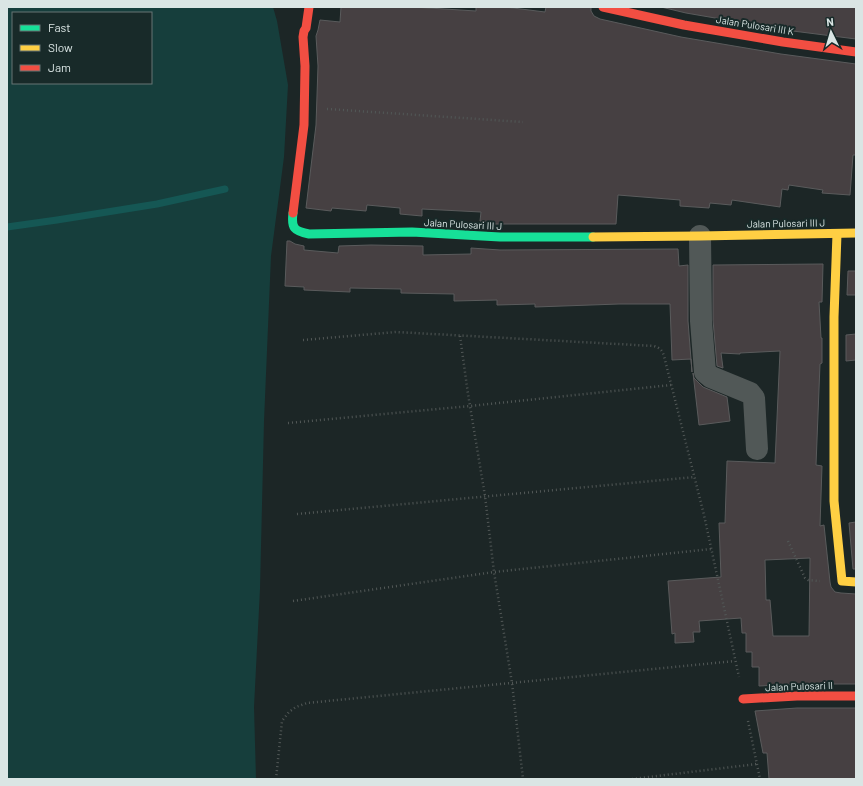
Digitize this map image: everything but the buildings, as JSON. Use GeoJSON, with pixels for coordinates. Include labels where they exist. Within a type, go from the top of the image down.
{"type":"FeatureCollection","features":[{"type":"Feature","properties":{"kind":"street","name":"Jalan Pulosari III J"},"geometry":{"type":"LineString","coordinates":[[309,7],[303,37],[305,66],[304,133],[292,222],[295,230],[309,234],[412,232],[500,237],[700,236],[856,233]]}},
{"type":"Feature","properties":{"kind":"street","name":"Jalan Pulosari III K"},"geometry":{"type":"LineString","coordinates":[[603,7],[691,26],[783,42],[856,52]]}},
{"type":"Feature","properties":{"kind":"street"},"geometry":{"type":"LineString","coordinates":[[837,234],[834,317],[834,501],[842,581],[856,582]]}},
{"type":"Feature","properties":{"kind":"street"},"geometry":{"type":"LineString","coordinates":[[700,236],[701,321],[705,372],[711,378],[752,395],[754,398],[757,449]]}},
{"type":"Feature","properties":{"kind":"street","name":"Jalan Pulosari II"},"geometry":{"type":"LineString","coordinates":[[743,699],[797,696],[856,696]]}},
{"type":"Feature","properties":{"kind":"path"},"geometry":{"type":"LineString","coordinates":[[304,108],[523,122]]}},
{"type":"Feature","properties":{"kind":"path"},"geometry":{"type":"LineString","coordinates":[[303,340],[396,332],[654,346],[659,348],[663,352],[704,515],[760,779]]}},
{"type":"Feature","properties":{"kind":"path"},"geometry":{"type":"LineString","coordinates":[[460,336],[485,496],[494,572],[512,683],[523,779]]}},
{"type":"Feature","properties":{"kind":"path"},"geometry":{"type":"LineString","coordinates":[[288,423],[671,385]]}},
{"type":"Feature","properties":{"kind":"path"},"geometry":{"type":"LineString","coordinates":[[297,514],[694,477]]}},
{"type":"Feature","properties":{"kind":"path"},"geometry":{"type":"LineString","coordinates":[[788,541],[806,579],[842,581]]}},
{"type":"Feature","properties":{"kind":"path"},"geometry":{"type":"LineString","coordinates":[[294,601],[494,572],[711,549]]}},
{"type":"Feature","properties":{"kind":"path"},"geometry":{"type":"LineString","coordinates":[[276,779],[282,721],[289,712],[296,707],[314,701],[735,661]]}},
{"type":"Feature","properties":{"kind":"path"},"geometry":{"type":"LineString","coordinates":[[632,779],[757,764]]}},
{"type":"Feature","properties":{"kind":"shaded area"},"geometry":{"type":"Polygon","coordinates":[[[7,7],[273,7],[277,21],[288,85],[284,157],[271,256],[264,421],[260,589],[254,707],[256,779],[7,779],[7,7]]]}},
{"type":"Feature","properties":{"kind":"waterway"},"geometry":{"type":"LineString","coordinates":[[7,227],[157,204],[225,189]]}},
{"type":"Feature","properties":{"kind":"traffic: fast"},"geometry":{"type":"LineString","coordinates":[[293,213],[293,225],[295,228],[300,232],[309,234],[412,232],[500,237],[593,237]]}},
{"type":"Feature","properties":{"kind":"traffic: slow"},"geometry":{"type":"LineString","coordinates":[[593,237],[856,233]]}},
{"type":"Feature","properties":{"kind":"traffic: slow"},"geometry":{"type":"LineString","coordinates":[[837,234],[834,317],[834,501],[842,581],[856,582]]}},
{"type":"Feature","properties":{"kind":"traffic: jam"},"geometry":{"type":"LineString","coordinates":[[293,213],[304,125],[305,66],[303,37],[309,7]]}},
{"type":"Feature","properties":{"kind":"traffic: jam"},"geometry":{"type":"LineString","coordinates":[[603,7],[684,25],[783,42],[856,52]]}},
{"type":"Feature","properties":{"kind":"traffic: jam"},"geometry":{"type":"LineString","coordinates":[[743,699],[797,696],[856,696]]}}]}
